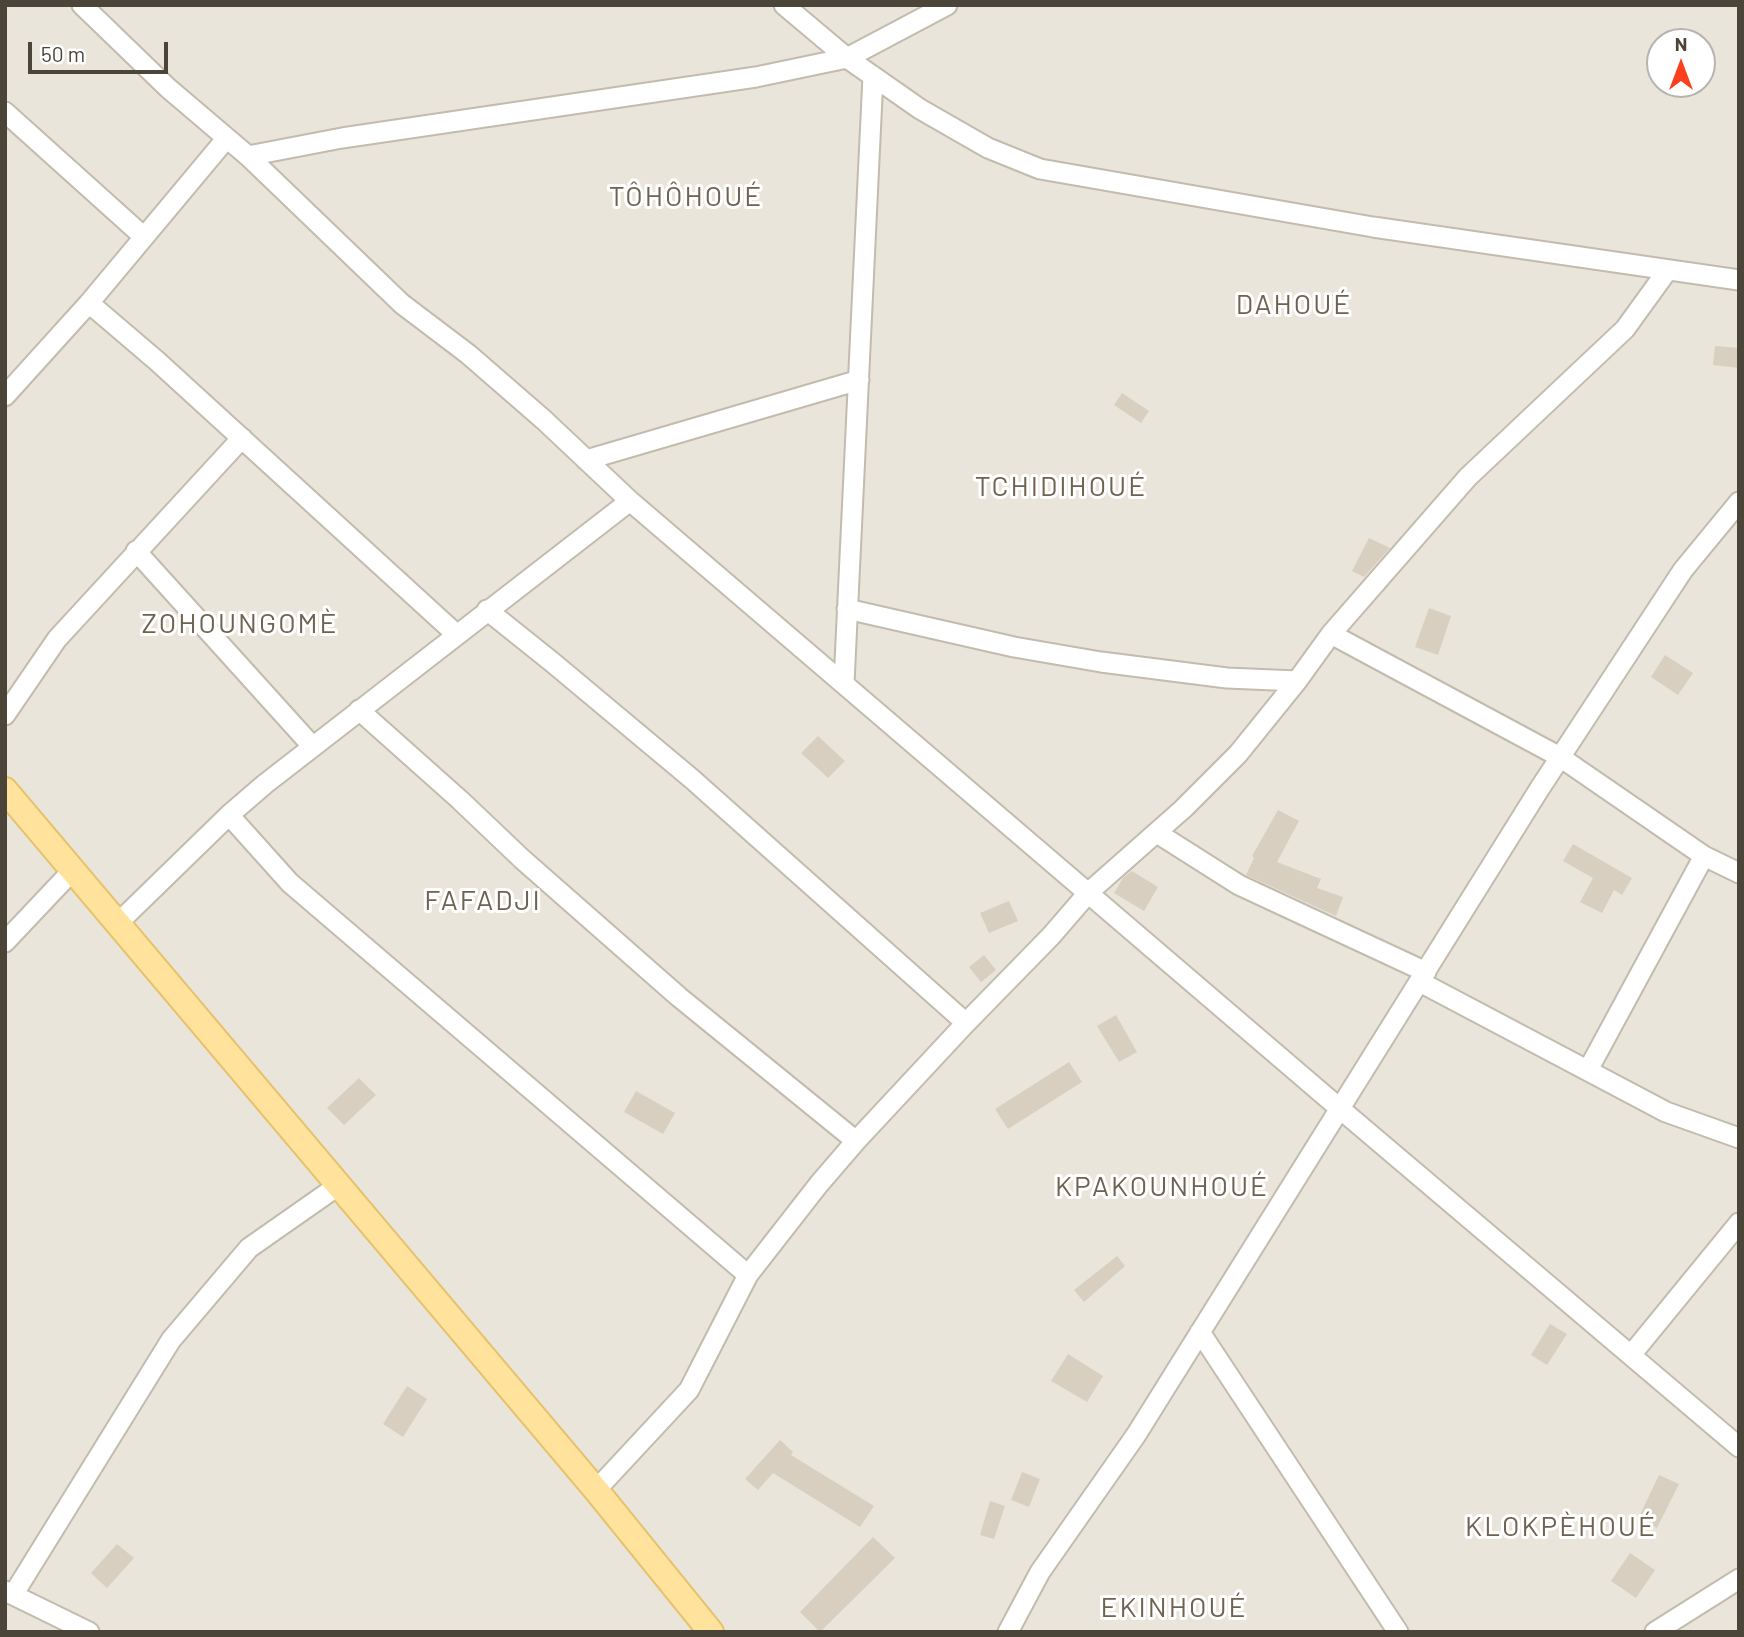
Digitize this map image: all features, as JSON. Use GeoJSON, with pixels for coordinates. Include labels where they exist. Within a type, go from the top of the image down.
{"type":"FeatureCollection","features":[{"type":"Feature","properties":{"kind":"main road"},"geometry":{"type":"LineString","coordinates":[[5,790],[596,1490],[712,1632]]}},
{"type":"Feature","properties":{"kind":"street"},"geometry":{"type":"LineString","coordinates":[[82,5],[168,88],[248,156],[402,304],[468,354],[630,501],[1739,1447]]}},
{"type":"Feature","properties":{"kind":"street"},"geometry":{"type":"LineString","coordinates":[[784,5],[847,58],[920,108],[988,148],[1040,169],[1373,227],[1739,280]]}},
{"type":"Feature","properties":{"kind":"street"},"geometry":{"type":"LineString","coordinates":[[248,156],[342,138],[756,77],[847,58],[947,5]]}},
{"type":"Feature","properties":{"kind":"street"},"geometry":{"type":"LineString","coordinates":[[844,683],[873,76]]}},
{"type":"Feature","properties":{"kind":"street"},"geometry":{"type":"LineString","coordinates":[[5,112],[144,237]]}},
{"type":"Feature","properties":{"kind":"street"},"geometry":{"type":"LineString","coordinates":[[5,396],[89,303],[226,139]]}},
{"type":"Feature","properties":{"kind":"street"},"geometry":{"type":"LineString","coordinates":[[596,1490],[689,1390],[748,1275],[856,1141],[1051,936],[1089,892],[1157,832],[1238,754],[1331,634],[1468,477],[1625,329],[1667,271]]}},
{"type":"Feature","properties":{"kind":"street"},"geometry":{"type":"LineString","coordinates":[[89,303],[242,438],[456,634]]}},
{"type":"Feature","properties":{"kind":"street"},"geometry":{"type":"LineString","coordinates":[[586,460],[859,380]]}},
{"type":"Feature","properties":{"kind":"street"},"geometry":{"type":"LineString","coordinates":[[5,715],[57,639],[242,438]]}},
{"type":"Feature","properties":{"kind":"street"},"geometry":{"type":"LineString","coordinates":[[117,924],[229,815],[456,634],[630,501]]}},
{"type":"Feature","properties":{"kind":"street"},"geometry":{"type":"LineString","coordinates":[[1008,1632],[1040,1572],[1136,1435],[1338,1107],[1423,977],[1560,757],[1683,570],[1739,502]]}},
{"type":"Feature","properties":{"kind":"street"},"geometry":{"type":"LineString","coordinates":[[136,551],[313,747]]}},
{"type":"Feature","properties":{"kind":"street"},"geometry":{"type":"LineString","coordinates":[[847,609],[1014,647],[1101,662],[1227,678],[1297,681]]}},
{"type":"Feature","properties":{"kind":"street"},"geometry":{"type":"LineString","coordinates":[[487,610],[692,779],[966,1023]]}},
{"type":"Feature","properties":{"kind":"street"},"geometry":{"type":"LineString","coordinates":[[1331,634],[1560,757],[1704,856],[1739,873]]}},
{"type":"Feature","properties":{"kind":"street"},"geometry":{"type":"LineString","coordinates":[[359,710],[678,998],[856,1141]]}},
{"type":"Feature","properties":{"kind":"street"},"geometry":{"type":"LineString","coordinates":[[229,815],[290,883],[748,1275]]}},
{"type":"Feature","properties":{"kind":"street"},"geometry":{"type":"LineString","coordinates":[[1157,832],[1239,885],[1423,977],[1666,1112],[1739,1138]]}},
{"type":"Feature","properties":{"kind":"street"},"geometry":{"type":"LineString","coordinates":[[1588,1070],[1704,856]]}},
{"type":"Feature","properties":{"kind":"street"},"geometry":{"type":"LineString","coordinates":[[5,942],[72,870]]}},
{"type":"Feature","properties":{"kind":"street"},"geometry":{"type":"LineString","coordinates":[[89,1632],[9,1593],[171,1340],[249,1248],[339,1185]]}},
{"type":"Feature","properties":{"kind":"street"},"geometry":{"type":"LineString","coordinates":[[1631,1355],[1739,1223]]}},
{"type":"Feature","properties":{"kind":"street"},"geometry":{"type":"LineString","coordinates":[[1200,1332],[1398,1632]]}},
{"type":"Feature","properties":{"kind":"street"},"geometry":{"type":"LineString","coordinates":[[1655,1632],[1739,1579]]}},
{"type":"Feature","properties":{"kind":"shaded area"},"geometry":{"type":"Polygon","coordinates":[[[5,5],[1739,5],[1739,1632],[5,1632],[5,5]]]}},
{"type":"Feature","properties":{"kind":"building"},"geometry":{"type":"Polygon","coordinates":[[[1715,346],[1739,348],[1739,368],[1713,365],[1715,346]]]}},
{"type":"Feature","properties":{"kind":"building"},"geometry":{"type":"Polygon","coordinates":[[[1122,393],[1149,411],[1141,423],[1114,405],[1122,393]]]}},
{"type":"Feature","properties":{"kind":"building"},"geometry":{"type":"Polygon","coordinates":[[[1369,538],[1390,548],[1364,577],[1352,571],[1369,538]]]}},
{"type":"Feature","properties":{"kind":"building"},"geometry":{"type":"Polygon","coordinates":[[[1429,608],[1451,616],[1438,655],[1415,647],[1429,608]]]}},
{"type":"Feature","properties":{"kind":"building"},"geometry":{"type":"Polygon","coordinates":[[[1665,655],[1693,673],[1678,695],[1651,677],[1665,655]]]}},
{"type":"Feature","properties":{"kind":"building"},"geometry":{"type":"Polygon","coordinates":[[[818,736],[845,761],[828,778],[801,753],[818,736]]]}},
{"type":"Feature","properties":{"kind":"building"},"geometry":{"type":"Polygon","coordinates":[[[1278,810],[1299,821],[1277,862],[1321,879],[1317,888],[1343,897],[1336,916],[1246,875],[1254,858],[1252,856],[1278,810]]]}},
{"type":"Feature","properties":{"kind":"building"},"geometry":{"type":"Polygon","coordinates":[[[1573,844],[1632,878],[1622,895],[1614,890],[1602,913],[1580,902],[1593,878],[1563,861],[1573,844]]]}},
{"type":"Feature","properties":{"kind":"building"},"geometry":{"type":"Polygon","coordinates":[[[1132,871],[1158,887],[1144,911],[1114,893],[1123,878],[1132,871]]]}},
{"type":"Feature","properties":{"kind":"building"},"geometry":{"type":"Polygon","coordinates":[[[1009,901],[1018,921],[989,933],[980,913],[1009,901]]]}},
{"type":"Feature","properties":{"kind":"building"},"geometry":{"type":"Polygon","coordinates":[[[984,955],[996,970],[981,982],[969,967],[984,955]]]}},
{"type":"Feature","properties":{"kind":"building"},"geometry":{"type":"Polygon","coordinates":[[[1116,1015],[1137,1052],[1119,1062],[1097,1026],[1116,1015]]]}},
{"type":"Feature","properties":{"kind":"building"},"geometry":{"type":"Polygon","coordinates":[[[1069,1062],[1082,1082],[1008,1129],[995,1109],[1069,1062]]]}},
{"type":"Feature","properties":{"kind":"building"},"geometry":{"type":"Polygon","coordinates":[[[359,1078],[376,1095],[344,1125],[327,1108],[359,1078]]]}},
{"type":"Feature","properties":{"kind":"building"},"geometry":{"type":"Polygon","coordinates":[[[636,1091],[675,1113],[663,1134],[624,1112],[636,1091]]]}},
{"type":"Feature","properties":{"kind":"building"},"geometry":{"type":"Polygon","coordinates":[[[1117,1256],[1125,1266],[1084,1302],[1074,1290],[1117,1256]]]}},
{"type":"Feature","properties":{"kind":"building"},"geometry":{"type":"Polygon","coordinates":[[[1550,1324],[1567,1334],[1547,1365],[1531,1355],[1550,1324]]]}},
{"type":"Feature","properties":{"kind":"building"},"geometry":{"type":"Polygon","coordinates":[[[1068,1354],[1103,1376],[1087,1402],[1051,1381],[1068,1354]]]}},
{"type":"Feature","properties":{"kind":"building"},"geometry":{"type":"Polygon","coordinates":[[[407,1386],[427,1399],[403,1437],[383,1424],[407,1386]]]}},
{"type":"Feature","properties":{"kind":"building"},"geometry":{"type":"Polygon","coordinates":[[[780,1440],[793,1452],[791,1455],[874,1506],[860,1527],[773,1473],[758,1490],[745,1479],[780,1440]]]}},
{"type":"Feature","properties":{"kind":"building"},"geometry":{"type":"Polygon","coordinates":[[[1022,1472],[1040,1479],[1029,1507],[1011,1500],[1022,1472]]]}},
{"type":"Feature","properties":{"kind":"building"},"geometry":{"type":"Polygon","coordinates":[[[1659,1475],[1679,1484],[1657,1528],[1638,1519],[1659,1475]]]}},
{"type":"Feature","properties":{"kind":"building"},"geometry":{"type":"Polygon","coordinates":[[[990,1501],[1005,1506],[994,1539],[980,1535],[990,1501]]]}},
{"type":"Feature","properties":{"kind":"building"},"geometry":{"type":"Polygon","coordinates":[[[873,1537],[895,1558],[820,1632],[800,1612],[873,1537]]]}},
{"type":"Feature","properties":{"kind":"building"},"geometry":{"type":"Polygon","coordinates":[[[117,1544],[134,1558],[107,1588],[91,1573],[117,1544]]]}},
{"type":"Feature","properties":{"kind":"building"},"geometry":{"type":"Polygon","coordinates":[[[1630,1553],[1655,1570],[1636,1598],[1611,1581],[1630,1553]]]}},
{"type":"Feature","properties":{"kind":"district","name":"TÔHÔHOUÉ"},"geometry":{"type":"Point","coordinates":[686,197]}},
{"type":"Feature","properties":{"kind":"district","name":"DAHOUÉ"},"geometry":{"type":"Point","coordinates":[1294,305]}},
{"type":"Feature","properties":{"kind":"district","name":"TCHIDIHOUÉ"},"geometry":{"type":"Point","coordinates":[1061,487]}},
{"type":"Feature","properties":{"kind":"district","name":"ZOHOUNGOMÈ"},"geometry":{"type":"Point","coordinates":[240,624]}},
{"type":"Feature","properties":{"kind":"district","name":"FAFADJI"},"geometry":{"type":"Point","coordinates":[483,901]}},
{"type":"Feature","properties":{"kind":"district","name":"KPAKOUNHOUÉ"},"geometry":{"type":"Point","coordinates":[1162,1187]}},
{"type":"Feature","properties":{"kind":"district","name":"KLOKPÈHOUÉ"},"geometry":{"type":"Point","coordinates":[1561,1527]}},
{"type":"Feature","properties":{"kind":"district","name":"EKINHOUÉ"},"geometry":{"type":"Point","coordinates":[1174,1608]}}]}
